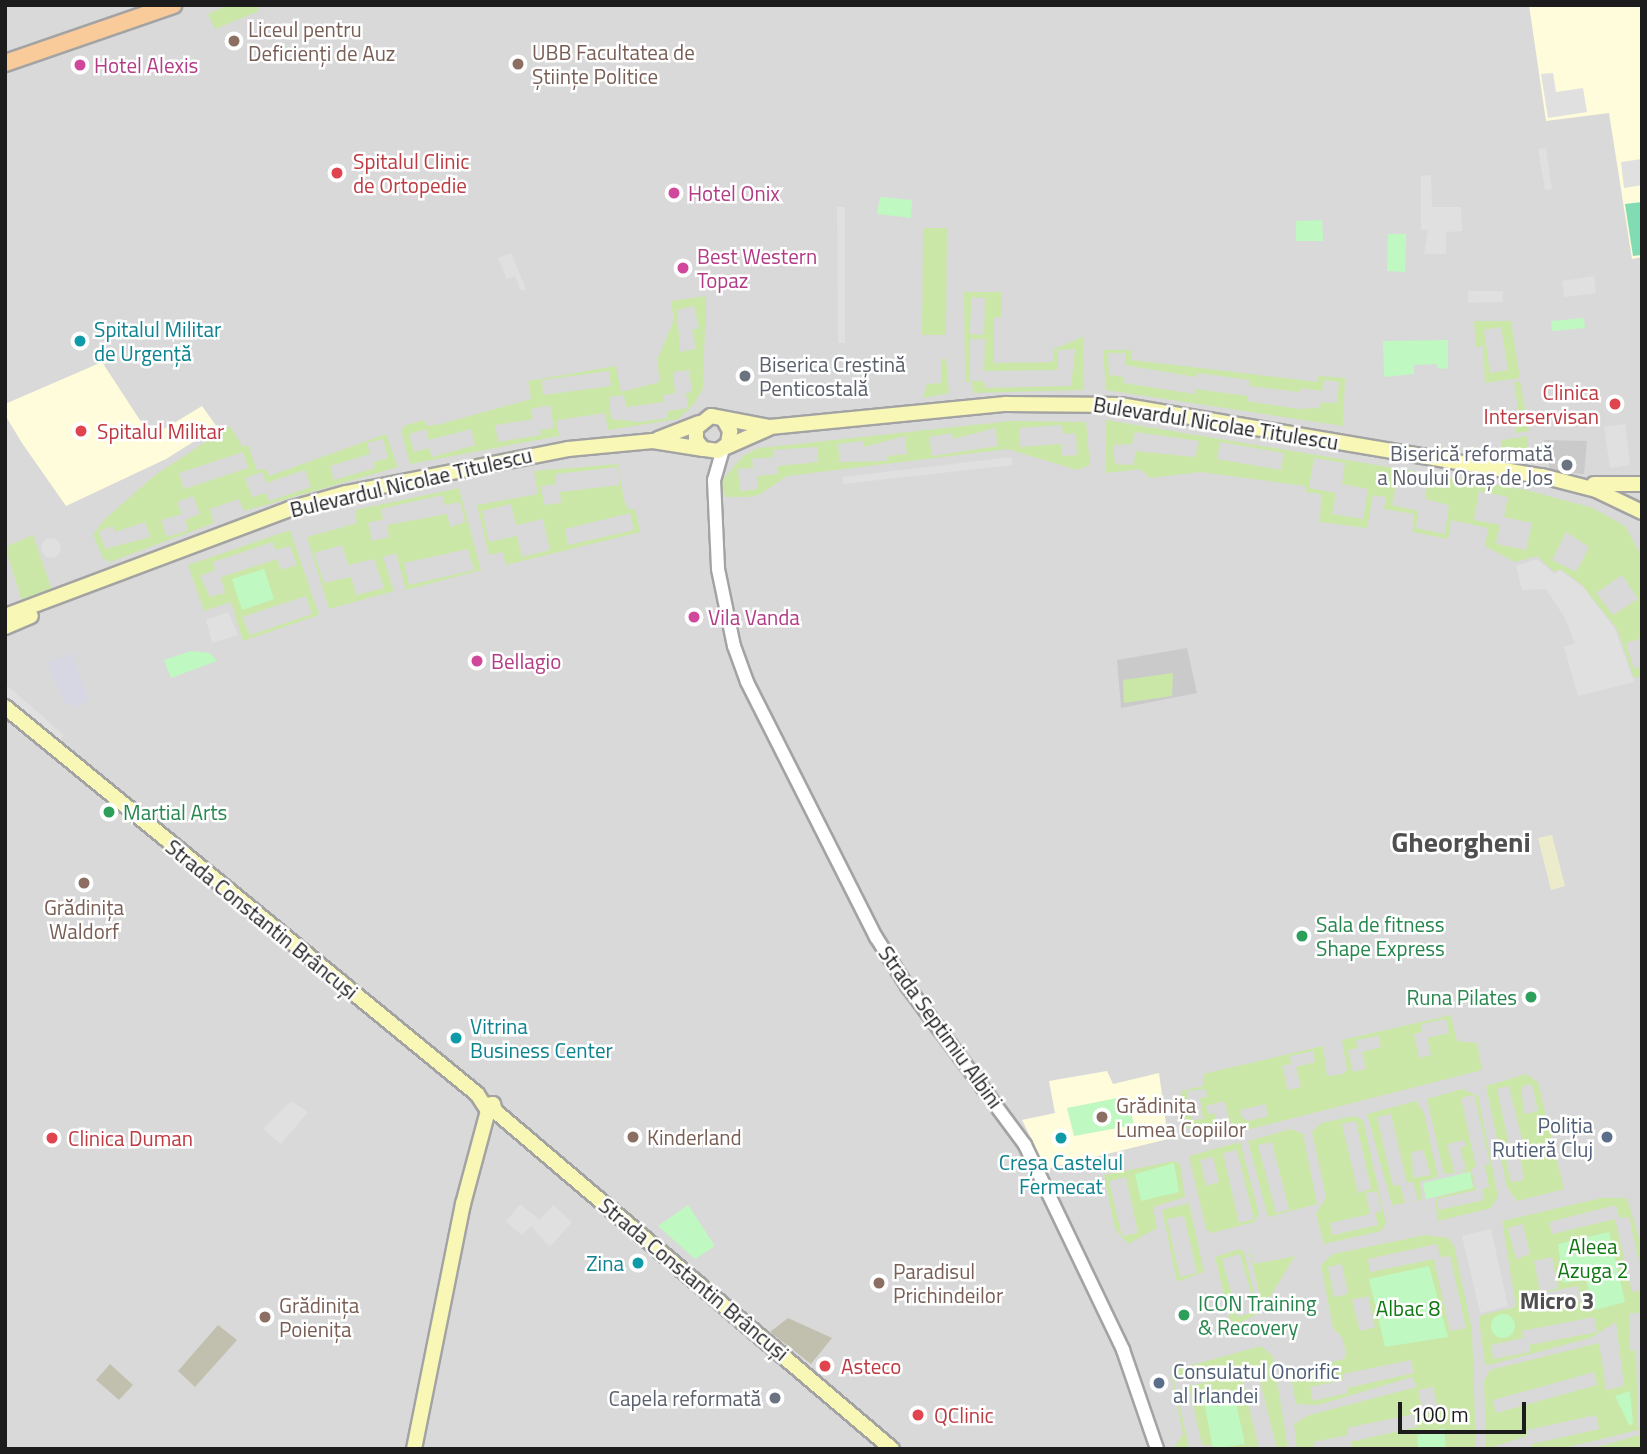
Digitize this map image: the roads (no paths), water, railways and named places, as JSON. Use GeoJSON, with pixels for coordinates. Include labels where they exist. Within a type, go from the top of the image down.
{"type":"FeatureCollection","features":[{"type":"Feature","properties":{"kind":"main road"},"geometry":{"type":"LineString","coordinates":[[5,63],[173,5]]}},
{"type":"Feature","properties":{"kind":"main road","name":"Bulevardul Nicolae Titulescu"},"geometry":{"type":"LineString","coordinates":[[722,419],[770,427],[999,405],[1094,403],[1212,419],[1576,483],[1642,486]]}},
{"type":"Feature","properties":{"kind":"main road"},"geometry":{"type":"LineString","coordinates":[[709,417],[722,419],[731,434],[724,448],[705,450],[695,437],[699,423],[709,417]]}},
{"type":"Feature","properties":{"kind":"main road","name":"Bulevardul Nicolae Titulescu"},"geometry":{"type":"LineString","coordinates":[[5,616],[289,509],[346,493],[509,457],[653,441],[699,423]]}},
{"type":"Feature","properties":{"kind":"main road","name":"Bulevardul Nicolae Titulescu"},"geometry":{"type":"LineString","coordinates":[[724,448],[770,427]]}},
{"type":"Feature","properties":{"kind":"main road","name":"Bulevardul Nicolae Titulescu"},"geometry":{"type":"LineString","coordinates":[[653,441],[705,450]]}},
{"type":"Feature","properties":{"kind":"main road","name":"Bulevardul Nicolae Titulescu"},"geometry":{"type":"LineString","coordinates":[[1576,483],[1642,511]]}},
{"type":"Feature","properties":{"kind":"main road"},"geometry":{"type":"LineString","coordinates":[[1642,486],[1642,511]]}},
{"type":"Feature","properties":{"kind":"main road","name":"Bulevardul Nicolae Titulescu"},"geometry":{"type":"LineString","coordinates":[[5,627],[98,582]]}},
{"type":"Feature","properties":{"kind":"main road","name":"Strada Constantin Brâncuși"},"geometry":{"type":"LineString","coordinates":[[5,707],[490,1109],[892,1449]]}},
{"type":"Feature","properties":{"kind":"main road"},"geometry":{"type":"LineString","coordinates":[[414,1449],[463,1204],[490,1109]]}},
{"type":"Feature","properties":{"kind":"street","name":"Strada Septimiu Albini"},"geometry":{"type":"LineString","coordinates":[[714,480],[724,448]]}},
{"type":"Feature","properties":{"kind":"street","name":"Strada Septimiu Albini"},"geometry":{"type":"LineString","coordinates":[[705,450],[714,480],[722,594],[734,646],[751,692],[876,937],[907,986],[1025,1145],[1123,1350],[1157,1449]]}},
{"type":"Feature","properties":{"kind":"place","name":"Liceul pentru Deficienți de Auz"},"geometry":{"type":"Point","coordinates":[234,41]}},
{"type":"Feature","properties":{"kind":"place","name":"UBB Facultatea de Științe Politice"},"geometry":{"type":"Point","coordinates":[518,64]}},
{"type":"Feature","properties":{"kind":"place","name":"Hotel Alexis"},"geometry":{"type":"Point","coordinates":[80,65]}},
{"type":"Feature","properties":{"kind":"place","name":"Spitalul Clinic de Ortopedie"},"geometry":{"type":"Point","coordinates":[337,173]}},
{"type":"Feature","properties":{"kind":"place","name":"Hotel Onix"},"geometry":{"type":"Point","coordinates":[674,193]}},
{"type":"Feature","properties":{"kind":"place","name":"Best Western Topaz"},"geometry":{"type":"Point","coordinates":[683,268]}},
{"type":"Feature","properties":{"kind":"place","name":"Spitalul Militar de Urgență"},"geometry":{"type":"Point","coordinates":[80,341]}},
{"type":"Feature","properties":{"kind":"place","name":"Biserica Creștină Penticostală"},"geometry":{"type":"Point","coordinates":[745,376]}},
{"type":"Feature","properties":{"kind":"place","name":"Clinica Interservisan"},"geometry":{"type":"Point","coordinates":[1615,404]}},
{"type":"Feature","properties":{"kind":"place","name":"Spitalul Militar"},"geometry":{"type":"Point","coordinates":[81,431]}},
{"type":"Feature","properties":{"kind":"place","name":"Biserică reformată a Noului Oraș de Jos"},"geometry":{"type":"Point","coordinates":[1567,465]}},
{"type":"Feature","properties":{"kind":"place","name":"Vila Vanda"},"geometry":{"type":"Point","coordinates":[694,617]}},
{"type":"Feature","properties":{"kind":"place","name":"Bellagio"},"geometry":{"type":"Point","coordinates":[477,661]}},
{"type":"Feature","properties":{"kind":"place","name":"Martial Arts"},"geometry":{"type":"Point","coordinates":[109,812]}},
{"type":"Feature","properties":{"kind":"place","name":"Grădinița Waldorf"},"geometry":{"type":"Point","coordinates":[84,883]}},
{"type":"Feature","properties":{"kind":"place","name":"Sala de fitness Shape Express"},"geometry":{"type":"Point","coordinates":[1302,936]}},
{"type":"Feature","properties":{"kind":"place","name":"Runa Pilates"},"geometry":{"type":"Point","coordinates":[1531,997]}},
{"type":"Feature","properties":{"kind":"place","name":"Vitrina Business Center"},"geometry":{"type":"Point","coordinates":[456,1038]}},
{"type":"Feature","properties":{"kind":"place","name":"Grădinița Lumea Copiilor"},"geometry":{"type":"Point","coordinates":[1102,1117]}},
{"type":"Feature","properties":{"kind":"place","name":"Kinderland"},"geometry":{"type":"Point","coordinates":[633,1137]}},
{"type":"Feature","properties":{"kind":"place","name":"Poliția Rutieră Cluj"},"geometry":{"type":"Point","coordinates":[1607,1137]}},
{"type":"Feature","properties":{"kind":"place","name":"Clinica Duman"},"geometry":{"type":"Point","coordinates":[52,1138]}},
{"type":"Feature","properties":{"kind":"place","name":"Creșa Castelul Fermecat"},"geometry":{"type":"Point","coordinates":[1061,1138]}},
{"type":"Feature","properties":{"kind":"place","name":"Zina"},"geometry":{"type":"Point","coordinates":[638,1263]}},
{"type":"Feature","properties":{"kind":"place","name":"Paradisul Prichindeilor"},"geometry":{"type":"Point","coordinates":[879,1283]}},
{"type":"Feature","properties":{"kind":"place","name":"ICON Training & Recovery"},"geometry":{"type":"Point","coordinates":[1184,1315]}},
{"type":"Feature","properties":{"kind":"place","name":"Grădinița Poienița"},"geometry":{"type":"Point","coordinates":[265,1317]}},
{"type":"Feature","properties":{"kind":"place","name":"Asteco"},"geometry":{"type":"Point","coordinates":[825,1366]}},
{"type":"Feature","properties":{"kind":"place","name":"Consulatul Onorific al Irlandei"},"geometry":{"type":"Point","coordinates":[1159,1383]}},
{"type":"Feature","properties":{"kind":"place","name":"Capela reformată"},"geometry":{"type":"Point","coordinates":[775,1398]}},
{"type":"Feature","properties":{"kind":"place","name":"QClinic"},"geometry":{"type":"Point","coordinates":[918,1415]}},
{"type":"Feature","properties":{"kind":"district","name":"Gheorgheni"},"geometry":{"type":"Point","coordinates":[1461,842]}},
{"type":"Feature","properties":{"kind":"district","name":"Micro 3"},"geometry":{"type":"Point","coordinates":[1557,1301]}},
{"type":"Feature","properties":{"kind":"park label","name":"Aleea Azuga 2"},"geometry":{"type":"Point","coordinates":[1593,1258]}},
{"type":"Feature","properties":{"kind":"park label","name":"Albac 8"},"geometry":{"type":"Point","coordinates":[1408,1308]}}]}
